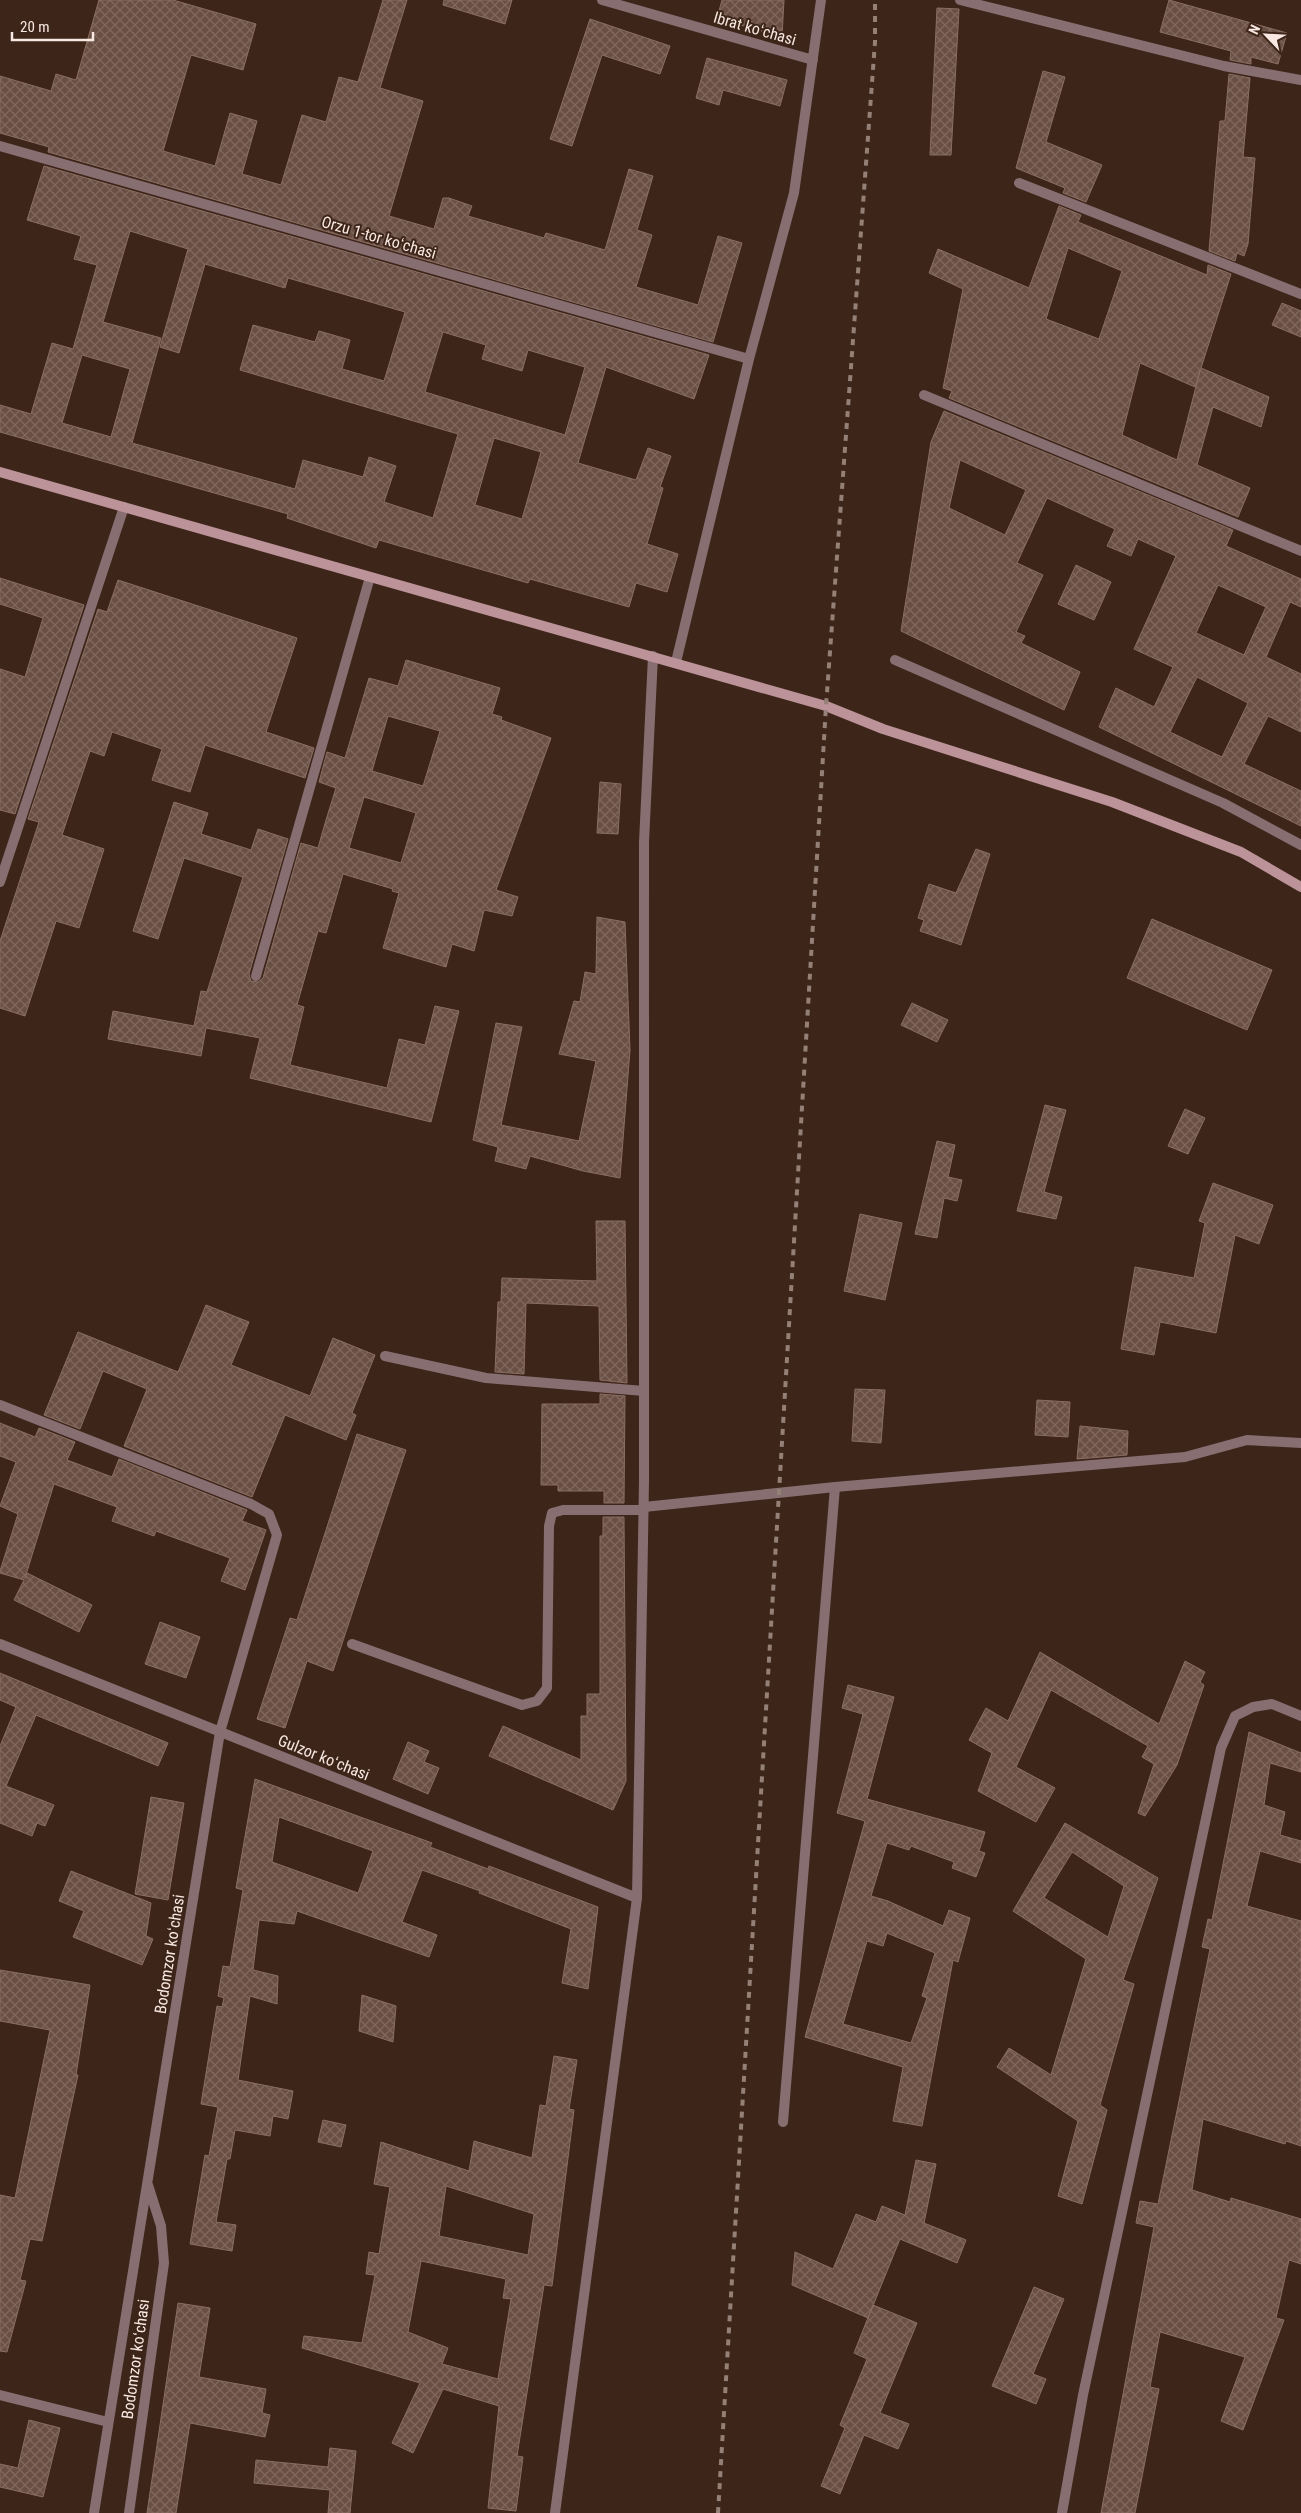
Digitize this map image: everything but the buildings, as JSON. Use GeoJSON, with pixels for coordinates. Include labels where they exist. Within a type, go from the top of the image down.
{"type":"FeatureCollection","features":[{"type":"Feature","properties":{"kind":"main road"},"geometry":{"type":"LineString","coordinates":[[0,472],[826,706],[883,730],[1112,802],[1241,852],[1301,887]]}},
{"type":"Feature","properties":{"kind":"street","name":"Ibrat koʻchasi"},"geometry":{"type":"LineString","coordinates":[[602,0],[813,60]]}},
{"type":"Feature","properties":{"kind":"street"},"geometry":{"type":"LineString","coordinates":[[676,662],[749,359],[794,193],[821,0]]}},
{"type":"Feature","properties":{"kind":"street"},"geometry":{"type":"LineString","coordinates":[[960,0],[1224,66],[1301,80]]}},
{"type":"Feature","properties":{"kind":"street","name":"Orzu 1-tor koʻchasi"},"geometry":{"type":"LineString","coordinates":[[0,146],[749,359]]}},
{"type":"Feature","properties":{"kind":"street"},"geometry":{"type":"LineString","coordinates":[[1019,183],[1301,294]]}},
{"type":"Feature","properties":{"kind":"street"},"geometry":{"type":"LineString","coordinates":[[924,395],[1301,551]]}},
{"type":"Feature","properties":{"kind":"street"},"geometry":{"type":"LineString","coordinates":[[0,882],[124,507]]}},
{"type":"Feature","properties":{"kind":"street"},"geometry":{"type":"LineString","coordinates":[[256,976],[370,577]]}},
{"type":"Feature","properties":{"kind":"street"},"geometry":{"type":"LineString","coordinates":[[555,2513],[637,1898],[644,1508],[644,842],[653,656]]}},
{"type":"Feature","properties":{"kind":"street"},"geometry":{"type":"LineString","coordinates":[[895,660],[1223,804],[1301,845]]}},
{"type":"Feature","properties":{"kind":"street"},"geometry":{"type":"LineString","coordinates":[[385,1356],[486,1378],[644,1391]]}},
{"type":"Feature","properties":{"kind":"street","name":"Bodomzor koʻchasi"},"geometry":{"type":"LineString","coordinates":[[0,1405],[187,1478],[269,1514],[278,1535],[220,1732],[94,2513]]}},
{"type":"Feature","properties":{"kind":"street"},"geometry":{"type":"LineString","coordinates":[[352,1644],[522,1704],[537,1701],[547,1688],[549,1526],[552,1513],[563,1510],[644,1508],[835,1487],[1185,1457],[1247,1440],[1301,1443]]}},
{"type":"Feature","properties":{"kind":"street"},"geometry":{"type":"LineString","coordinates":[[783,2122],[835,1487]]}},
{"type":"Feature","properties":{"kind":"street","name":"Gulzor koʻchasi"},"geometry":{"type":"LineString","coordinates":[[0,1644],[637,1898]]}},
{"type":"Feature","properties":{"kind":"street"},"geometry":{"type":"LineString","coordinates":[[1062,2513],[1083,2395],[1221,1748],[1235,1716],[1253,1707],[1272,1704],[1301,1716]]}},
{"type":"Feature","properties":{"kind":"street","name":"Bodomzor koʻchasi"},"geometry":{"type":"LineString","coordinates":[[129,2513],[164,2263],[161,2226],[147,2181]]}},
{"type":"Feature","properties":{"kind":"street"},"geometry":{"type":"LineString","coordinates":[[0,2395],[108,2422]]}},
{"type":"Feature","properties":{"kind":"railway"},"geometry":{"type":"LineString","coordinates":[[718,2513],[826,706],[875,42],[875,0]]}}]}
